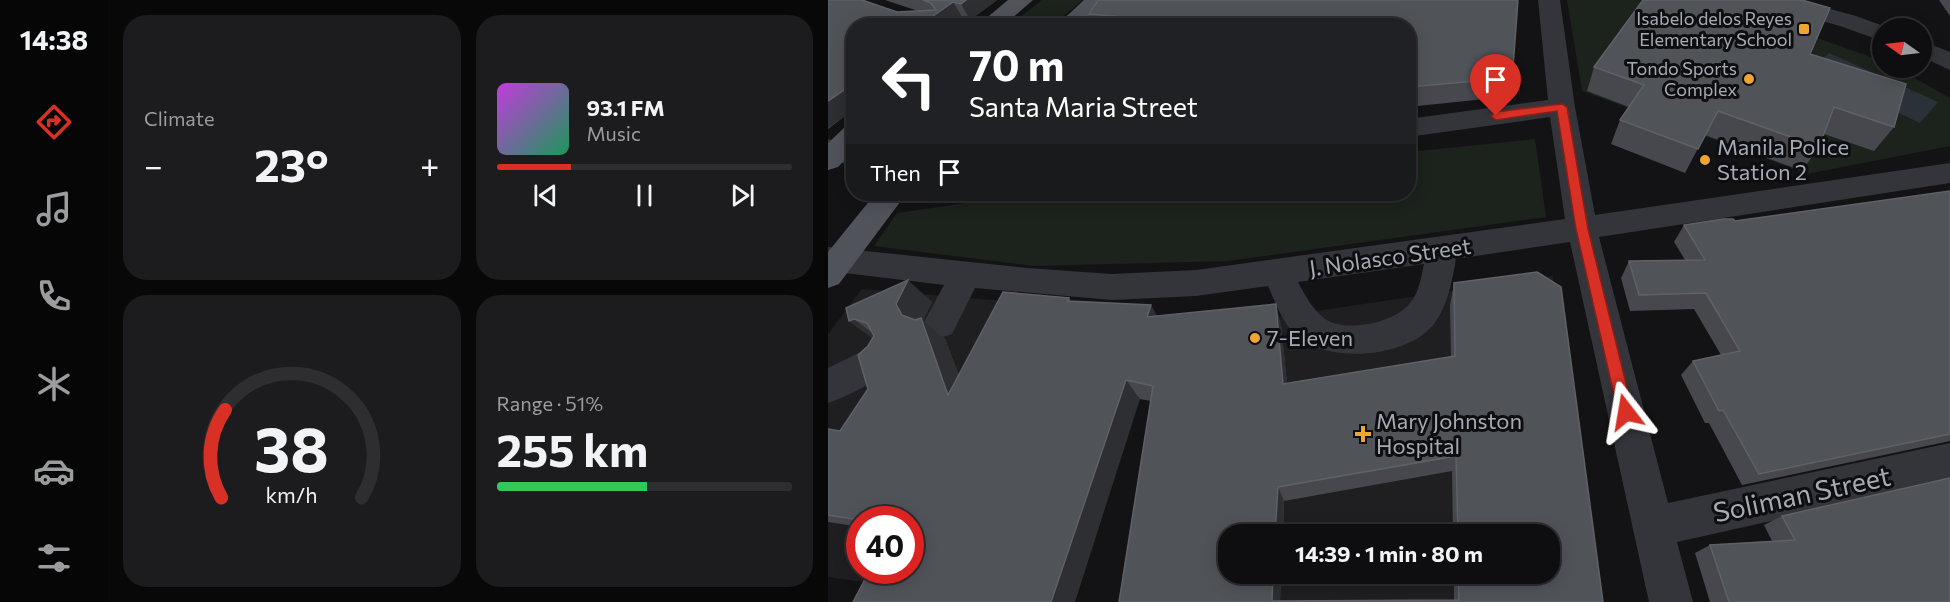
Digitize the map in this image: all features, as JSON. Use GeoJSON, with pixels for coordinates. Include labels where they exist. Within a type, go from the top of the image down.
{"type":"FeatureCollection","features":[{"type":"Feature","properties":{"kind":"main road"},"geometry":{"type":"LineString","coordinates":[[998,18],[1022,0]]}},
{"type":"Feature","properties":{"kind":"main road"},"geometry":{"type":"LineString","coordinates":[[1076,18],[1097,0]]}},
{"type":"Feature","properties":{"kind":"main road"},"geometry":{"type":"LineString","coordinates":[[832,265],[885,201]]}},
{"type":"Feature","properties":{"kind":"street"},"geometry":{"type":"LineString","coordinates":[[1550,0],[1562,107],[1582,229],[1671,602]]}},
{"type":"Feature","properties":{"kind":"street"},"geometry":{"type":"LineString","coordinates":[[1772,0],[1848,21],[1872,30]]}},
{"type":"Feature","properties":{"kind":"street"},"geometry":{"type":"LineString","coordinates":[[1848,21],[1857,0]]}},
{"type":"Feature","properties":{"kind":"street"},"geometry":{"type":"LineString","coordinates":[[1932,53],[1950,62]]}},
{"type":"Feature","properties":{"kind":"street"},"geometry":{"type":"LineString","coordinates":[[1416,127],[1562,107]]}},
{"type":"Feature","properties":{"kind":"street","name":"J. Nolasco Street"},"geometry":{"type":"LineString","coordinates":[[832,265],[1112,288],[1196,283],[1582,229],[1950,173]]}},
{"type":"Feature","properties":{"kind":"street"},"geometry":{"type":"LineString","coordinates":[[1277,273],[1304,322],[1321,336],[1354,339],[1378,336],[1406,328],[1422,314],[1431,295],[1443,249]]}},
{"type":"Feature","properties":{"kind":"street"},"geometry":{"type":"LineString","coordinates":[[940,324],[966,275]]}},
{"type":"Feature","properties":{"kind":"street"},"geometry":{"type":"LineString","coordinates":[[828,387],[881,357]]}},
{"type":"Feature","properties":{"kind":"street","name":"Soliman Street"},"geometry":{"type":"LineString","coordinates":[[1653,527],[1950,462]]}},
{"type":"Feature","properties":{"kind":"shaded area"},"geometry":{"type":"Polygon","coordinates":[[[1042,0],[1083,0],[1061,18],[1019,18],[1042,0]]]}},
{"type":"Feature","properties":{"kind":"shaded area","name":"Tondo Sports Complex"},"geometry":{"type":"Polygon","coordinates":[[[1567,0],[1710,0],[1872,57],[1872,78],[1915,78],[1950,98],[1950,146],[1807,174],[1582,91],[1567,0]]]}},
{"type":"Feature","properties":{"kind":"shaded area"},"geometry":{"type":"Polygon","coordinates":[[[1829,53],[1872,72],[1872,78],[1885,78],[1938,102],[1920,123],[1810,71],[1829,53]]]}},
{"type":"Feature","properties":{"kind":"shaded area"},"geometry":{"type":"Polygon","coordinates":[[[1535,139],[1546,217],[1228,261],[1033,266],[874,246],[897,213],[980,201],[1416,201],[1416,151],[1535,139]]]}},
{"type":"Feature","properties":{"kind":"shaded area","name":"Mary Johnston Hospital"},"geometry":{"type":"Polygon","coordinates":[[[1553,276],[1595,602],[1128,602],[1166,333],[1553,276]]]}},
{"type":"Feature","properties":{"kind":"shaded area"},"geometry":{"type":"Polygon","coordinates":[[[862,289],[1017,302],[869,506],[846,506],[846,580],[828,577],[828,334],[862,289]]]}},
{"type":"Feature","properties":{"kind":"building"},"geometry":{"type":"Polygon","coordinates":[[[828,0],[862,0],[897,12],[936,10],[931,3],[923,0],[966,0],[961,4],[953,2],[930,18],[846,18],[846,89],[828,101],[828,0]]]}},
{"type":"Feature","properties":{"kind":"building"},"geometry":{"type":"Polygon","coordinates":[[[1098,0],[1518,0],[1512,81],[1488,80],[1416,86],[1416,18],[1113,18],[1115,16],[1089,14],[1098,0]]]}},
{"type":"Feature","properties":{"kind":"building","name":"Tondo Sports Complex"},"geometry":{"type":"Polygon","coordinates":[[[1643,0],[1802,0],[1830,8],[1810,54],[1872,73],[1872,78],[1887,78],[1906,84],[1894,127],[1834,107],[1819,147],[1718,111],[1698,149],[1620,120],[1644,85],[1594,67],[1643,0]]]}},
{"type":"Feature","properties":{"kind":"building"},"geometry":{"type":"Polygon","coordinates":[[[1950,191],[1950,434],[1759,474],[1723,410],[1719,411],[1693,361],[1740,351],[1706,293],[1639,295],[1629,261],[1705,260],[1684,225],[1723,219],[1735,221],[1950,191]]]}},
{"type":"Feature","properties":{"kind":"building"},"geometry":{"type":"Polygon","coordinates":[[[1537,272],[1561,287],[1603,602],[1119,602],[1153,386],[1126,380],[1051,602],[853,602],[863,584],[924,584],[924,506],[846,506],[846,518],[828,515],[828,429],[840,431],[868,389],[858,355],[868,346],[874,336],[867,323],[854,319],[849,321],[846,308],[908,280],[896,304],[902,315],[915,320],[921,318],[948,395],[1003,292],[1069,298],[1068,301],[1151,305],[1147,317],[1276,304],[1283,384],[1455,356],[1454,283],[1537,272]]]}},
{"type":"Feature","properties":{"kind":"building"},"geometry":{"type":"Polygon","coordinates":[[[1950,478],[1950,602],[1729,602],[1710,545],[1795,540],[1782,516],[1950,478]]]}},
{"type":"Feature","properties":{"kind":"place","name":"Isabelo delos Reyes Elementary School"},"geometry":{"type":"Point","coordinates":[1804,29]}},
{"type":"Feature","properties":{"kind":"place","name":"Tondo Sports Complex"},"geometry":{"type":"Point","coordinates":[1749,79]}},
{"type":"Feature","properties":{"kind":"place","name":"Manila Police Station 2"},"geometry":{"type":"Point","coordinates":[1705,160]}},
{"type":"Feature","properties":{"kind":"place","name":"7-Eleven"},"geometry":{"type":"Point","coordinates":[1255,338]}},
{"type":"Feature","properties":{"kind":"place","name":"Mary Johnston Hospital"},"geometry":{"type":"Point","coordinates":[1363,434]}},
{"type":"Feature","properties":{"kind":"route"},"geometry":{"type":"LineString","coordinates":[[1496,116],[1562,107],[1582,229],[1626,412]]}}]}
